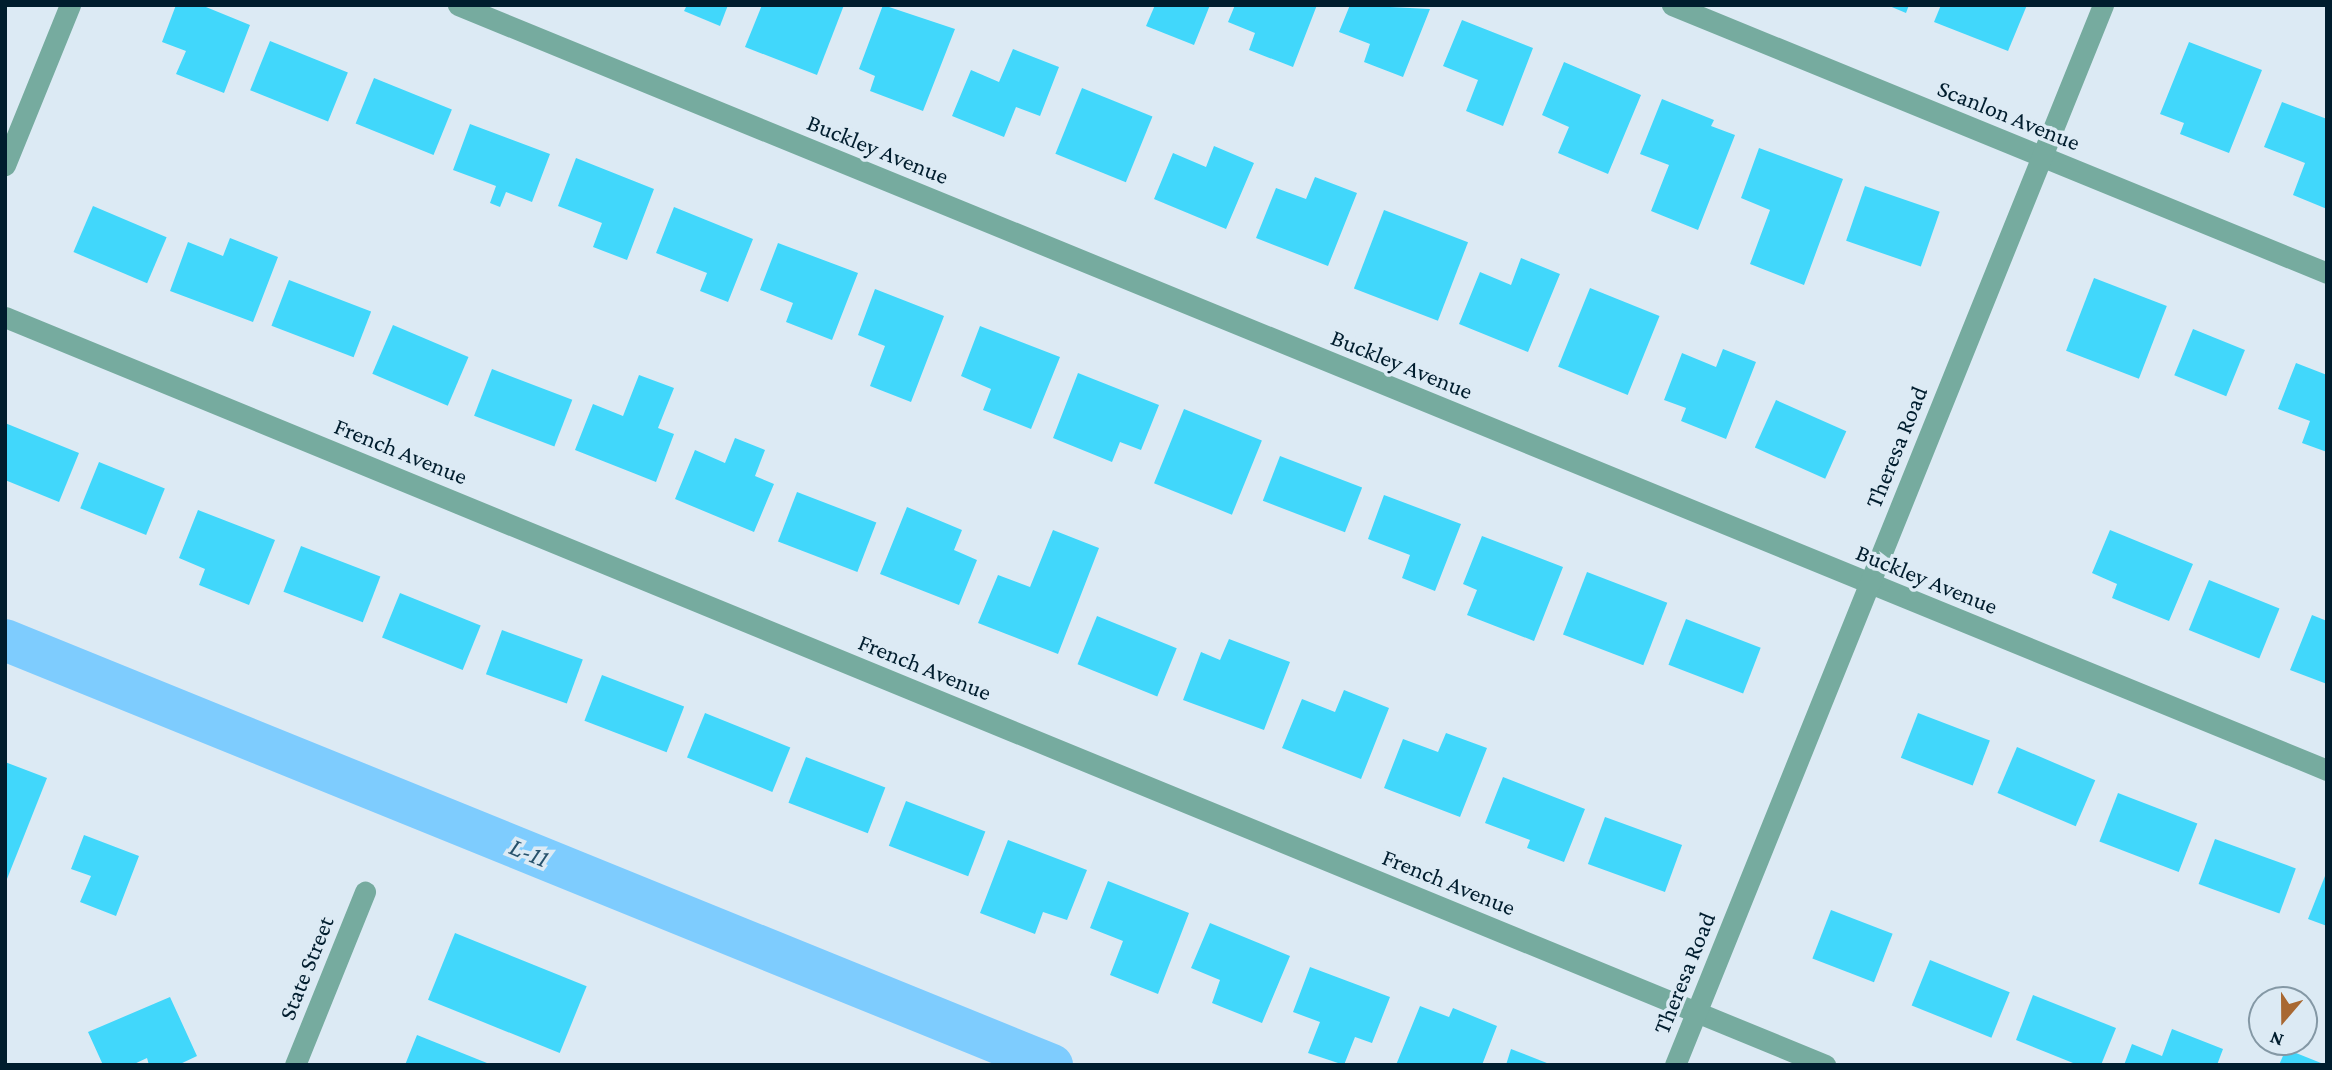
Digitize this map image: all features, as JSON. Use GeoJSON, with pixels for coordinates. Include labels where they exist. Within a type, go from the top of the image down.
{"type":"FeatureCollection","features":[{"type":"Feature","properties":{"kind":"street"},"geometry":{"type":"LineString","coordinates":[[5,165],[70,5]]}},
{"type":"Feature","properties":{"kind":"street","name":"Buckley Avenue"},"geometry":{"type":"LineString","coordinates":[[458,5],[2327,770]]}},
{"type":"Feature","properties":{"kind":"street","name":"Scanlon Avenue"},"geometry":{"type":"LineString","coordinates":[[1672,5],[2327,273]]}},
{"type":"Feature","properties":{"kind":"street","name":"Theresa Road"},"geometry":{"type":"LineString","coordinates":[[1675,1065],[2103,5]]}},
{"type":"Feature","properties":{"kind":"street","name":"French Avenue"},"geometry":{"type":"LineString","coordinates":[[5,317],[1825,1065]]}},
{"type":"Feature","properties":{"kind":"street","name":"State Street"},"geometry":{"type":"LineString","coordinates":[[295,1065],[365,892]]}},
{"type":"Feature","properties":{"kind":"building"},"geometry":{"type":"Polygon","coordinates":[[[176,5],[201,5],[250,25],[224,93],[176,74],[186,51],[162,42],[176,5]]]}},
{"type":"Feature","properties":{"kind":"building"},"geometry":{"type":"Polygon","coordinates":[[[687,5],[728,5],[720,26],[684,11],[687,5]]]}},
{"type":"Feature","properties":{"kind":"building"},"geometry":{"type":"Polygon","coordinates":[[[762,5],[844,5],[817,75],[745,47],[762,5]]]}},
{"type":"Feature","properties":{"kind":"building"},"geometry":{"type":"Polygon","coordinates":[[[883,5],[955,29],[923,111],[870,91],[875,76],[859,69],[883,5]]]}},
{"type":"Feature","properties":{"kind":"building"},"geometry":{"type":"Polygon","coordinates":[[[1155,5],[1210,5],[1194,45],[1146,26],[1155,5]]]}},
{"type":"Feature","properties":{"kind":"building"},"geometry":{"type":"Polygon","coordinates":[[[1235,5],[1317,5],[1293,67],[1249,50],[1255,33],[1228,22],[1235,5]]]}},
{"type":"Feature","properties":{"kind":"building"},"geometry":{"type":"Polygon","coordinates":[[[1350,5],[1430,9],[1403,77],[1364,62],[1370,44],[1339,32],[1350,5]]]}},
{"type":"Feature","properties":{"kind":"building"},"geometry":{"type":"Polygon","coordinates":[[[1887,5],[1909,5],[1906,13],[1887,5]]]}},
{"type":"Feature","properties":{"kind":"building"},"geometry":{"type":"Polygon","coordinates":[[[1941,5],[2027,5],[2008,51],[1934,22],[1941,5]]]}},
{"type":"Feature","properties":{"kind":"building"},"geometry":{"type":"Polygon","coordinates":[[[1462,20],[1533,48],[1503,126],[1466,111],[1478,80],[1443,66],[1462,20]]]}},
{"type":"Feature","properties":{"kind":"building"},"geometry":{"type":"Polygon","coordinates":[[[270,41],[348,72],[328,122],[250,90],[270,41]]]}},
{"type":"Feature","properties":{"kind":"building"},"geometry":{"type":"Polygon","coordinates":[[[2189,42],[2262,70],[2229,153],[2180,134],[2184,123],[2160,114],[2189,42]]]}},
{"type":"Feature","properties":{"kind":"building"},"geometry":{"type":"Polygon","coordinates":[[[1013,49],[1059,67],[1040,116],[1016,107],[1004,137],[952,116],[971,70],[999,82],[1013,49]]]}},
{"type":"Feature","properties":{"kind":"building"},"geometry":{"type":"Polygon","coordinates":[[[1564,62],[1641,95],[1608,174],[1558,153],[1569,127],[1542,115],[1564,62]]]}},
{"type":"Feature","properties":{"kind":"building"},"geometry":{"type":"Polygon","coordinates":[[[374,78],[452,109],[434,155],[356,123],[374,78]]]}},
{"type":"Feature","properties":{"kind":"building"},"geometry":{"type":"Polygon","coordinates":[[[1082,88],[1152,116],[1126,182],[1055,154],[1082,88]]]}},
{"type":"Feature","properties":{"kind":"building"},"geometry":{"type":"Polygon","coordinates":[[[1662,99],[1714,120],[1711,126],[1735,135],[1698,230],[1651,211],[1669,165],[1640,154],[1662,99]]]}},
{"type":"Feature","properties":{"kind":"building"},"geometry":{"type":"Polygon","coordinates":[[[2282,102],[2327,119],[2327,209],[2293,195],[2305,163],[2264,147],[2282,102]]]}},
{"type":"Feature","properties":{"kind":"building"},"geometry":{"type":"Polygon","coordinates":[[[470,124],[550,154],[532,202],[506,192],[500,207],[490,203],[496,186],[453,170],[470,124]]]}},
{"type":"Feature","properties":{"kind":"building"},"geometry":{"type":"Polygon","coordinates":[[[1214,146],[1254,163],[1226,229],[1154,199],[1173,153],[1206,167],[1214,146]]]}},
{"type":"Feature","properties":{"kind":"building"},"geometry":{"type":"Polygon","coordinates":[[[1759,148],[1843,179],[1804,285],[1750,264],[1770,210],[1741,198],[1759,148]]]}},
{"type":"Feature","properties":{"kind":"building"},"geometry":{"type":"Polygon","coordinates":[[[576,158],[654,189],[627,260],[593,247],[602,223],[558,206],[576,158]]]}},
{"type":"Feature","properties":{"kind":"building"},"geometry":{"type":"Polygon","coordinates":[[[1315,177],[1357,193],[1328,266],[1256,238],[1276,188],[1306,199],[1315,177]]]}},
{"type":"Feature","properties":{"kind":"building"},"geometry":{"type":"Polygon","coordinates":[[[1865,186],[1940,212],[1921,267],[1846,241],[1865,186]]]}},
{"type":"Feature","properties":{"kind":"building"},"geometry":{"type":"Polygon","coordinates":[[[93,206],[167,237],[147,283],[73,252],[93,206]]]}},
{"type":"Feature","properties":{"kind":"building"},"geometry":{"type":"Polygon","coordinates":[[[674,207],[753,239],[728,302],[700,291],[707,273],[656,253],[674,207]]]}},
{"type":"Feature","properties":{"kind":"building"},"geometry":{"type":"Polygon","coordinates":[[[1384,210],[1468,242],[1438,321],[1354,288],[1384,210]]]}},
{"type":"Feature","properties":{"kind":"building"},"geometry":{"type":"Polygon","coordinates":[[[230,238],[278,257],[253,322],[170,291],[188,242],[223,256],[230,238]]]}},
{"type":"Feature","properties":{"kind":"building"},"geometry":{"type":"Polygon","coordinates":[[[778,243],[858,273],[832,340],[786,322],[793,303],[760,290],[778,243]]]}},
{"type":"Feature","properties":{"kind":"building"},"geometry":{"type":"Polygon","coordinates":[[[1521,258],[1560,274],[1528,352],[1459,324],[1480,272],[1511,285],[1521,258]]]}},
{"type":"Feature","properties":{"kind":"building"},"geometry":{"type":"Polygon","coordinates":[[[2094,278],[2167,306],[2139,379],[2066,351],[2094,278]]]}},
{"type":"Feature","properties":{"kind":"building"},"geometry":{"type":"Polygon","coordinates":[[[289,280],[371,312],[354,357],[271,326],[289,280]]]}},
{"type":"Feature","properties":{"kind":"building"},"geometry":{"type":"Polygon","coordinates":[[[1590,288],[1660,316],[1628,395],[1558,367],[1590,288]]]}},
{"type":"Feature","properties":{"kind":"building"},"geometry":{"type":"Polygon","coordinates":[[[875,289],[944,316],[911,402],[870,386],[885,346],[858,335],[875,289]]]}},
{"type":"Feature","properties":{"kind":"building"},"geometry":{"type":"Polygon","coordinates":[[[393,325],[468,357],[448,406],[372,374],[393,325]]]}},
{"type":"Feature","properties":{"kind":"building"},"geometry":{"type":"Polygon","coordinates":[[[980,326],[1060,357],[1031,429],[983,410],[991,389],[961,376],[980,326]]]}},
{"type":"Feature","properties":{"kind":"building"},"geometry":{"type":"Polygon","coordinates":[[[2193,329],[2245,350],[2226,396],[2174,375],[2193,329]]]}},
{"type":"Feature","properties":{"kind":"building"},"geometry":{"type":"Polygon","coordinates":[[[1723,349],[1756,362],[1726,439],[1681,421],[1686,408],[1664,400],[1682,353],[1716,367],[1723,349]]]}},
{"type":"Feature","properties":{"kind":"building"},"geometry":{"type":"Polygon","coordinates":[[[2296,363],[2327,375],[2327,452],[2302,443],[2310,421],[2278,409],[2296,363]]]}},
{"type":"Feature","properties":{"kind":"building"},"geometry":{"type":"Polygon","coordinates":[[[492,369],[572,400],[554,446],[474,416],[492,369]]]}},
{"type":"Feature","properties":{"kind":"building"},"geometry":{"type":"Polygon","coordinates":[[[1078,373],[1159,405],[1141,450],[1120,442],[1112,462],[1053,438],[1078,373]]]}},
{"type":"Feature","properties":{"kind":"building"},"geometry":{"type":"Polygon","coordinates":[[[639,375],[674,388],[658,428],[674,434],[656,482],[575,450],[593,404],[623,416],[639,375]]]}},
{"type":"Feature","properties":{"kind":"building"},"geometry":{"type":"Polygon","coordinates":[[[1776,400],[1846,431],[1825,479],[1755,448],[1776,400]]]}},
{"type":"Feature","properties":{"kind":"building"},"geometry":{"type":"Polygon","coordinates":[[[1184,409],[1262,440],[1232,515],[1154,483],[1184,409]]]}},
{"type":"Feature","properties":{"kind":"building"},"geometry":{"type":"Polygon","coordinates":[[[5,423],[79,453],[59,502],[5,480],[5,423]]]}},
{"type":"Feature","properties":{"kind":"building"},"geometry":{"type":"Polygon","coordinates":[[[735,438],[765,450],[755,476],[774,484],[754,532],[675,499],[695,450],[725,463],[735,438]]]}},
{"type":"Feature","properties":{"kind":"building"},"geometry":{"type":"Polygon","coordinates":[[[1280,456],[1362,488],[1345,532],[1263,501],[1280,456]]]}},
{"type":"Feature","properties":{"kind":"building"},"geometry":{"type":"Polygon","coordinates":[[[99,462],[165,489],[146,535],[80,508],[99,462]]]}},
{"type":"Feature","properties":{"kind":"building"},"geometry":{"type":"Polygon","coordinates":[[[797,492],[876,522],[857,572],[778,541],[797,492]]]}},
{"type":"Feature","properties":{"kind":"building"},"geometry":{"type":"Polygon","coordinates":[[[1384,495],[1461,524],[1435,591],[1402,578],[1410,555],[1368,539],[1384,495]]]}},
{"type":"Feature","properties":{"kind":"building"},"geometry":{"type":"Polygon","coordinates":[[[907,507],[962,530],[954,550],[977,560],[959,605],[880,574],[907,507]]]}},
{"type":"Feature","properties":{"kind":"building"},"geometry":{"type":"Polygon","coordinates":[[[198,510],[275,540],[249,605],[199,585],[205,569],[179,558],[198,510]]]}},
{"type":"Feature","properties":{"kind":"building"},"geometry":{"type":"Polygon","coordinates":[[[1053,530],[1099,548],[1058,654],[978,623],[998,575],[1030,587],[1053,530]]]}},
{"type":"Feature","properties":{"kind":"building"},"geometry":{"type":"Polygon","coordinates":[[[2110,530],[2193,564],[2169,621],[2112,598],[2117,584],[2092,573],[2110,530]]]}},
{"type":"Feature","properties":{"kind":"building"},"geometry":{"type":"Polygon","coordinates":[[[1482,536],[1563,567],[1534,641],[1467,615],[1477,590],[1463,584],[1482,536]]]}},
{"type":"Feature","properties":{"kind":"building"},"geometry":{"type":"Polygon","coordinates":[[[301,546],[380,576],[363,622],[283,592],[301,546]]]}},
{"type":"Feature","properties":{"kind":"building"},"geometry":{"type":"Polygon","coordinates":[[[1587,572],[1667,603],[1643,665],[1563,635],[1587,572]]]}},
{"type":"Feature","properties":{"kind":"building"},"geometry":{"type":"Polygon","coordinates":[[[2209,580],[2279,608],[2259,659],[2189,630],[2209,580]]]}},
{"type":"Feature","properties":{"kind":"building"},"geometry":{"type":"Polygon","coordinates":[[[400,593],[481,626],[463,670],[382,638],[400,593]]]}},
{"type":"Feature","properties":{"kind":"building"},"geometry":{"type":"Polygon","coordinates":[[[2312,615],[2327,621],[2327,684],[2290,670],[2312,615]]]}},
{"type":"Feature","properties":{"kind":"building"},"geometry":{"type":"Polygon","coordinates":[[[1097,616],[1177,648],[1157,696],[1078,664],[1097,616]]]}},
{"type":"Feature","properties":{"kind":"building"},"geometry":{"type":"Polygon","coordinates":[[[1686,619],[1761,648],[1743,693],[1668,665],[1686,619]]]}},
{"type":"Feature","properties":{"kind":"building"},"geometry":{"type":"Polygon","coordinates":[[[502,630],[583,659],[567,704],[486,674],[502,630]]]}},
{"type":"Feature","properties":{"kind":"building"},"geometry":{"type":"Polygon","coordinates":[[[1229,639],[1290,662],[1264,730],[1183,700],[1201,652],[1220,660],[1229,639]]]}},
{"type":"Feature","properties":{"kind":"building"},"geometry":{"type":"Polygon","coordinates":[[[602,675],[684,707],[667,752],[584,721],[602,675]]]}},
{"type":"Feature","properties":{"kind":"building"},"geometry":{"type":"Polygon","coordinates":[[[1344,690],[1389,708],[1361,779],[1282,748],[1302,699],[1335,712],[1344,690]]]}},
{"type":"Feature","properties":{"kind":"building"},"geometry":{"type":"Polygon","coordinates":[[[705,713],[790,747],[772,792],[687,758],[705,713]]]}},
{"type":"Feature","properties":{"kind":"building"},"geometry":{"type":"Polygon","coordinates":[[[1918,713],[1990,741],[1973,785],[1901,758],[1918,713]]]}},
{"type":"Feature","properties":{"kind":"building"},"geometry":{"type":"Polygon","coordinates":[[[1446,733],[1487,748],[1460,817],[1384,788],[1403,739],[1438,752],[1446,733]]]}},
{"type":"Feature","properties":{"kind":"building"},"geometry":{"type":"Polygon","coordinates":[[[2017,747],[2095,780],[2076,826],[1997,793],[2017,747]]]}},
{"type":"Feature","properties":{"kind":"building"},"geometry":{"type":"Polygon","coordinates":[[[806,757],[885,787],[868,833],[788,803],[806,757]]]}},
{"type":"Feature","properties":{"kind":"building"},"geometry":{"type":"Polygon","coordinates":[[[5,762],[47,778],[5,884],[5,762]]]}},
{"type":"Feature","properties":{"kind":"building"},"geometry":{"type":"Polygon","coordinates":[[[1503,777],[1585,809],[1564,862],[1527,848],[1530,840],[1485,823],[1503,777]]]}},
{"type":"Feature","properties":{"kind":"building"},"geometry":{"type":"Polygon","coordinates":[[[2118,793],[2197,823],[2179,872],[2099,842],[2118,793]]]}},
{"type":"Feature","properties":{"kind":"building"},"geometry":{"type":"Polygon","coordinates":[[[906,801],[985,831],[968,876],[889,846],[906,801]]]}},
{"type":"Feature","properties":{"kind":"building"},"geometry":{"type":"Polygon","coordinates":[[[1605,817],[1682,845],[1665,892],[1588,864],[1605,817]]]}},
{"type":"Feature","properties":{"kind":"building"},"geometry":{"type":"Polygon","coordinates":[[[84,835],[139,856],[116,916],[80,902],[91,876],[71,869],[84,835]]]}},
{"type":"Feature","properties":{"kind":"building"},"geometry":{"type":"Polygon","coordinates":[[[2215,839],[2296,868],[2279,914],[2199,884],[2215,839]]]}},
{"type":"Feature","properties":{"kind":"building"},"geometry":{"type":"Polygon","coordinates":[[[1008,840],[1087,870],[1067,920],[1043,912],[1035,934],[980,913],[1008,840]]]}},
{"type":"Feature","properties":{"kind":"building"},"geometry":{"type":"Polygon","coordinates":[[[2327,871],[2327,926],[2308,919],[2327,871]]]}},
{"type":"Feature","properties":{"kind":"building"},"geometry":{"type":"Polygon","coordinates":[[[1108,881],[1189,913],[1158,994],[1110,975],[1123,941],[1090,928],[1108,881]]]}},
{"type":"Feature","properties":{"kind":"building"},"geometry":{"type":"Polygon","coordinates":[[[1831,910],[1893,934],[1874,982],[1812,959],[1831,910]]]}},
{"type":"Feature","properties":{"kind":"building"},"geometry":{"type":"Polygon","coordinates":[[[1210,923],[1290,956],[1262,1023],[1212,1003],[1220,980],[1191,968],[1210,923]]]}},
{"type":"Feature","properties":{"kind":"building"},"geometry":{"type":"Polygon","coordinates":[[[455,933],[587,986],[560,1053],[428,1000],[455,933]]]}},
{"type":"Feature","properties":{"kind":"building"},"geometry":{"type":"Polygon","coordinates":[[[1930,960],[2010,992],[1991,1038],[1912,1005],[1930,960]]]}},
{"type":"Feature","properties":{"kind":"building"},"geometry":{"type":"Polygon","coordinates":[[[1310,967],[1390,997],[1372,1043],[1355,1037],[1344,1065],[1308,1053],[1320,1022],[1293,1012],[1310,967]]]}},
{"type":"Feature","properties":{"kind":"building"},"geometry":{"type":"Polygon","coordinates":[[[2033,995],[2116,1028],[2101,1065],[2078,1065],[2016,1040],[2033,995]]]}},
{"type":"Feature","properties":{"kind":"building"},"geometry":{"type":"Polygon","coordinates":[[[170,997],[197,1056],[178,1065],[149,1065],[147,1058],[132,1065],[103,1065],[88,1032],[170,997]]]}},
{"type":"Feature","properties":{"kind":"building"},"geometry":{"type":"Polygon","coordinates":[[[1420,1006],[1449,1017],[1453,1008],[1497,1026],[1482,1065],[1396,1065],[1420,1006]]]}},
{"type":"Feature","properties":{"kind":"building"},"geometry":{"type":"Polygon","coordinates":[[[2172,1029],[2223,1049],[2217,1065],[2124,1065],[2132,1044],[2162,1056],[2172,1029]]]}},
{"type":"Feature","properties":{"kind":"building"},"geometry":{"type":"Polygon","coordinates":[[[417,1035],[492,1065],[405,1065],[417,1035]]]}},
{"type":"Feature","properties":{"kind":"building"},"geometry":{"type":"Polygon","coordinates":[[[1511,1049],[1552,1065],[1506,1065],[1511,1049]]]}},
{"type":"Feature","properties":{"kind":"building"},"geometry":{"type":"Polygon","coordinates":[[[2283,1056],[2304,1056],[2326,1065],[2279,1065],[2283,1056]]]}},
{"type":"Feature","properties":{"kind":"waterway","name":"L-11"},"geometry":{"type":"LineString","coordinates":[[5,640],[1052,1065]]}}]}
